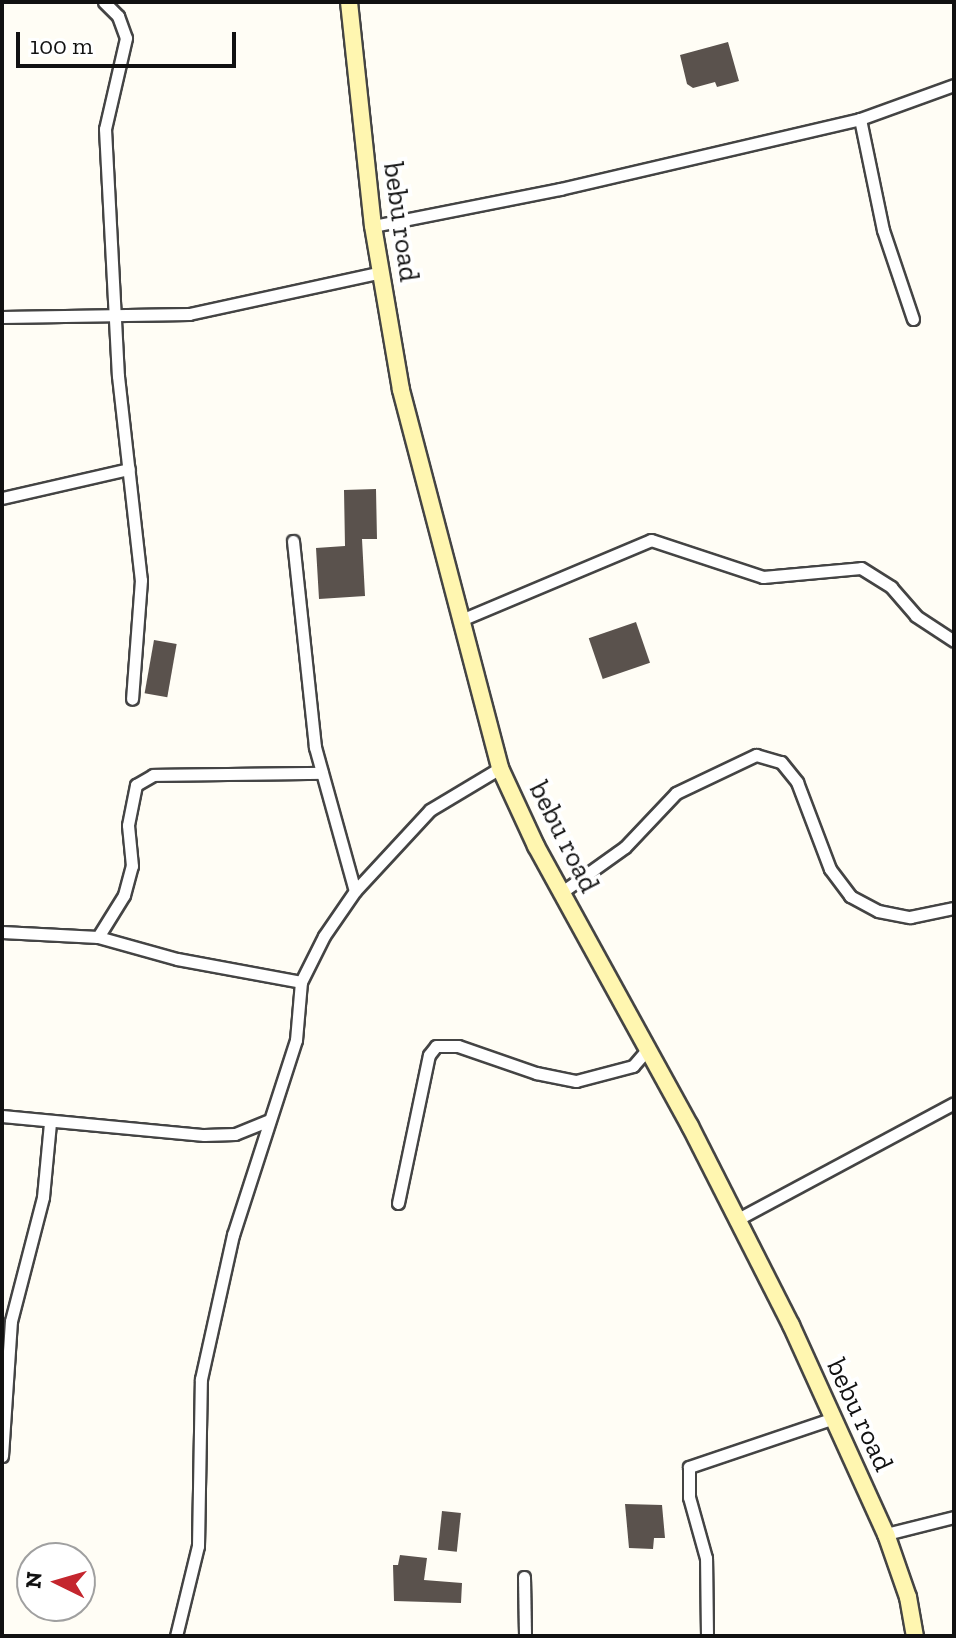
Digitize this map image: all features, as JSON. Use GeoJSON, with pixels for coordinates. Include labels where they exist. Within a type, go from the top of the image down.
{"type":"FeatureCollection","features":[{"type":"Feature","properties":{"kind":"street"},"geometry":{"type":"LineString","coordinates":[[104,2],[118,16],[126,38],[105,129],[129,469],[141,580],[132,699]]}},
{"type":"Feature","properties":{"kind":"street","name":"bebu road"},"geometry":{"type":"LineString","coordinates":[[349,2],[373,226],[401,390],[500,768],[562,892],[738,1219],[834,1418],[886,1534],[908,1597],[915,1636]]}},
{"type":"Feature","properties":{"kind":"street"},"geometry":{"type":"LineString","coordinates":[[373,226],[560,189],[860,119],[954,85]]}},
{"type":"Feature","properties":{"kind":"street"},"geometry":{"type":"LineString","coordinates":[[860,119],[883,230],[913,319]]}},
{"type":"Feature","properties":{"kind":"street"},"geometry":{"type":"LineString","coordinates":[[2,317],[189,314],[381,272]]}},
{"type":"Feature","properties":{"kind":"street"},"geometry":{"type":"LineString","coordinates":[[2,498],[129,469]]}},
{"type":"Feature","properties":{"kind":"street"},"geometry":{"type":"LineString","coordinates":[[461,620],[651,540],[763,577],[861,568],[891,587],[916,616],[954,641]]}},
{"type":"Feature","properties":{"kind":"street"},"geometry":{"type":"LineString","coordinates":[[293,541],[292,565],[322,773],[355,891]]}},
{"type":"Feature","properties":{"kind":"street"},"geometry":{"type":"LineString","coordinates":[[562,892],[625,847],[676,793],[756,755],[781,762],[797,782],[830,869],[850,896],[878,911],[910,917],[954,908]]}},
{"type":"Feature","properties":{"kind":"street"},"geometry":{"type":"LineString","coordinates":[[176,1636],[198,1546],[201,1379],[233,1235],[296,1040],[301,982],[324,936],[355,891],[430,810],[500,768]]}},
{"type":"Feature","properties":{"kind":"street"},"geometry":{"type":"LineString","coordinates":[[98,937],[124,895],[132,866],[128,825],[136,785],[153,775],[322,773]]}},
{"type":"Feature","properties":{"kind":"street"},"geometry":{"type":"LineString","coordinates":[[2,932],[98,937],[205,966],[301,982]]}},
{"type":"Feature","properties":{"kind":"street"},"geometry":{"type":"LineString","coordinates":[[398,1203],[429,1055],[436,1046],[458,1046],[536,1073],[576,1081],[633,1066],[647,1050]]}},
{"type":"Feature","properties":{"kind":"street"},"geometry":{"type":"LineString","coordinates":[[738,1219],[954,1103]]}},
{"type":"Feature","properties":{"kind":"street"},"geometry":{"type":"LineString","coordinates":[[2,1116],[50,1123],[204,1135],[235,1134],[268,1121]]}},
{"type":"Feature","properties":{"kind":"street"},"geometry":{"type":"LineString","coordinates":[[2,1456],[11,1321],[43,1197],[50,1123]]}},
{"type":"Feature","properties":{"kind":"street"},"geometry":{"type":"LineString","coordinates":[[707,1636],[706,1558],[689,1497],[689,1467],[834,1418]]}},
{"type":"Feature","properties":{"kind":"street"},"geometry":{"type":"LineString","coordinates":[[886,1534],[954,1517]]}},
{"type":"Feature","properties":{"kind":"street"},"geometry":{"type":"LineString","coordinates":[[524,1577],[525,1636]]}},
{"type":"Feature","properties":{"kind":"building"},"geometry":{"type":"Polygon","coordinates":[[[728,42],[739,81],[717,87],[715,82],[693,88],[687,84],[680,55],[728,42]]]}},
{"type":"Feature","properties":{"kind":"building"},"geometry":{"type":"Polygon","coordinates":[[[376,489],[377,539],[362,539],[365,596],[319,599],[316,548],[345,546],[344,490],[376,489]]]}},
{"type":"Feature","properties":{"kind":"building"},"geometry":{"type":"Polygon","coordinates":[[[636,622],[650,663],[603,679],[589,638],[636,622]]]}},
{"type":"Feature","properties":{"kind":"building"},"geometry":{"type":"Polygon","coordinates":[[[154,640],[177,644],[167,697],[145,693],[154,640]]]}},
{"type":"Feature","properties":{"kind":"building"},"geometry":{"type":"Polygon","coordinates":[[[625,1504],[662,1505],[665,1538],[654,1538],[653,1549],[629,1548],[625,1504]]]}},
{"type":"Feature","properties":{"kind":"building"},"geometry":{"type":"Polygon","coordinates":[[[442,1511],[461,1513],[457,1552],[438,1550],[442,1511]]]}},
{"type":"Feature","properties":{"kind":"building"},"geometry":{"type":"Polygon","coordinates":[[[400,1555],[427,1558],[424,1580],[462,1583],[461,1603],[394,1601],[393,1565],[398,1565],[400,1555]]]}}]}
